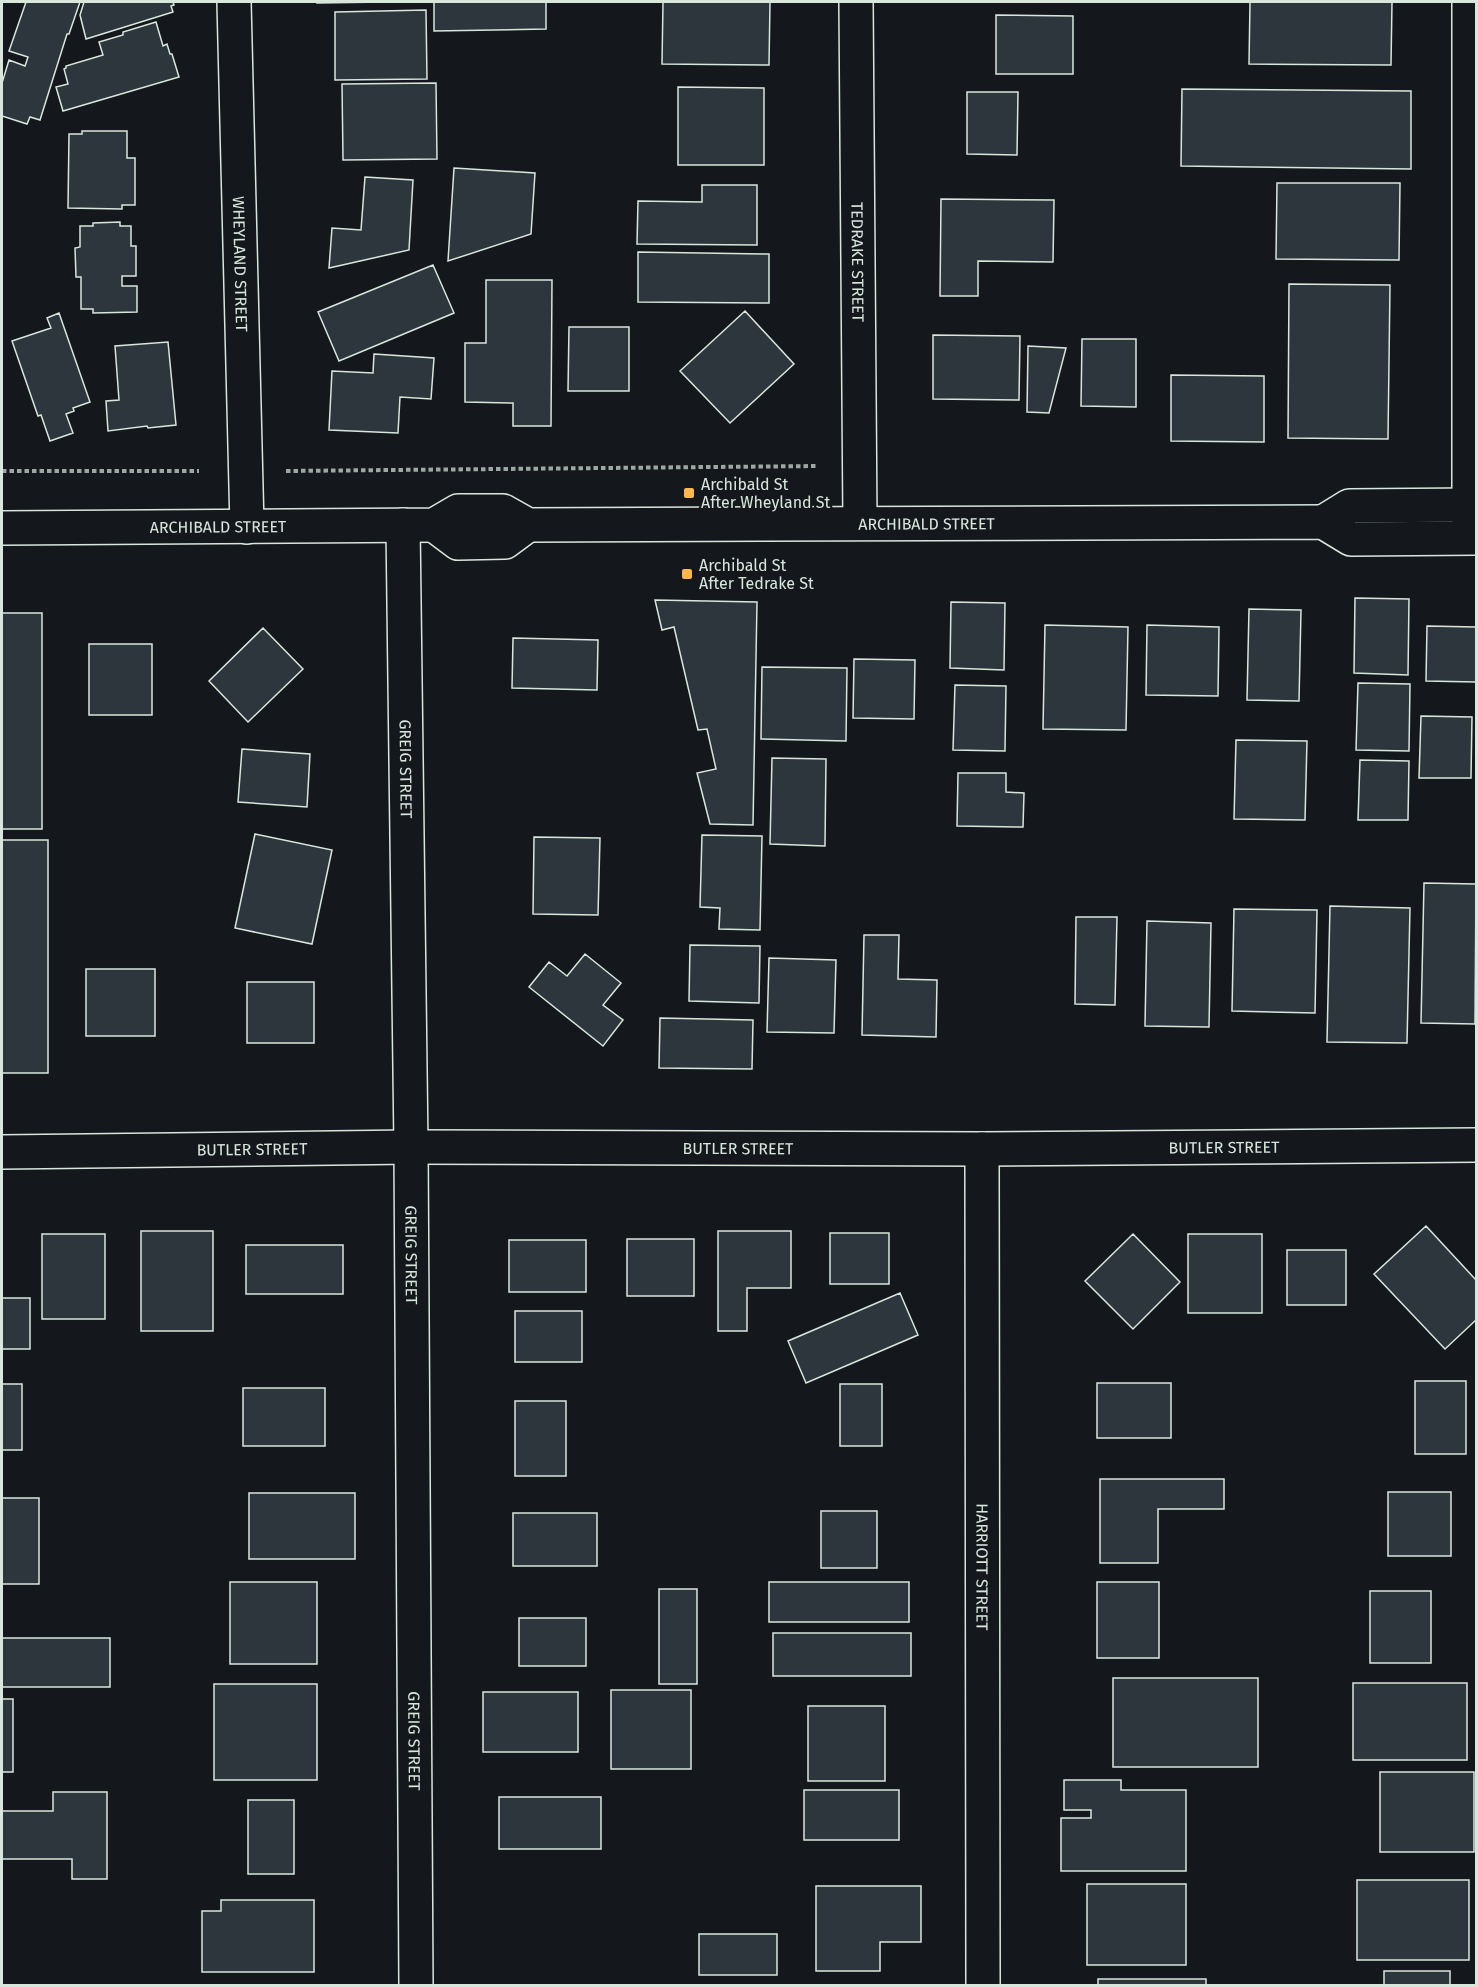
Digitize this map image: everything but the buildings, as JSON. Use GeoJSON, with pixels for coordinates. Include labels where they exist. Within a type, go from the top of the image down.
{"type":"FeatureCollection","features":[{"type":"Feature","properties":{"kind":"street","name":"WHEYLAND STREET"},"geometry":{"type":"LineString","coordinates":[[234,2],[247,527]]}},
{"type":"Feature","properties":{"kind":"street","name":"TEDRAKE STREET"},"geometry":{"type":"LineString","coordinates":[[856,2],[860,523]]}},
{"type":"Feature","properties":{"kind":"street"},"geometry":{"type":"LineString","coordinates":[[1469,2],[1473,505],[1473,538],[1351,539],[1323,522],[1349,506],[1473,505]]}},
{"type":"Feature","properties":{"kind":"street","name":"ARCHIBALD STREET"},"geometry":{"type":"LineString","coordinates":[[2,528],[419,525],[458,511],[502,511],[528,525],[1323,522]]}},
{"type":"Feature","properties":{"kind":"street","name":"GREIG STREET"},"geometry":{"type":"LineString","coordinates":[[416,1986],[411,1147],[419,525]]}},
{"type":"Feature","properties":{"kind":"street","name":"BUTLER STREET"},"geometry":{"type":"LineString","coordinates":[[2,1152],[411,1147],[982,1149],[1476,1145]]}},
{"type":"Feature","properties":{"kind":"street","name":"HARRIOTT STREET"},"geometry":{"type":"LineString","coordinates":[[982,1149],[983,1986]]}},
{"type":"Feature","properties":{"kind":"path"},"geometry":{"type":"LineString","coordinates":[[286,471],[818,466]]}},
{"type":"Feature","properties":{"kind":"path"},"geometry":{"type":"LineString","coordinates":[[2,471],[199,471]]}},
{"type":"Feature","properties":{"kind":"place","name":"Archibald St After Wheyland St"},"geometry":{"type":"Point","coordinates":[689,493]}},
{"type":"Feature","properties":{"kind":"place","name":"Archibald St After Tedrake St"},"geometry":{"type":"Point","coordinates":[687,574]}}]}
